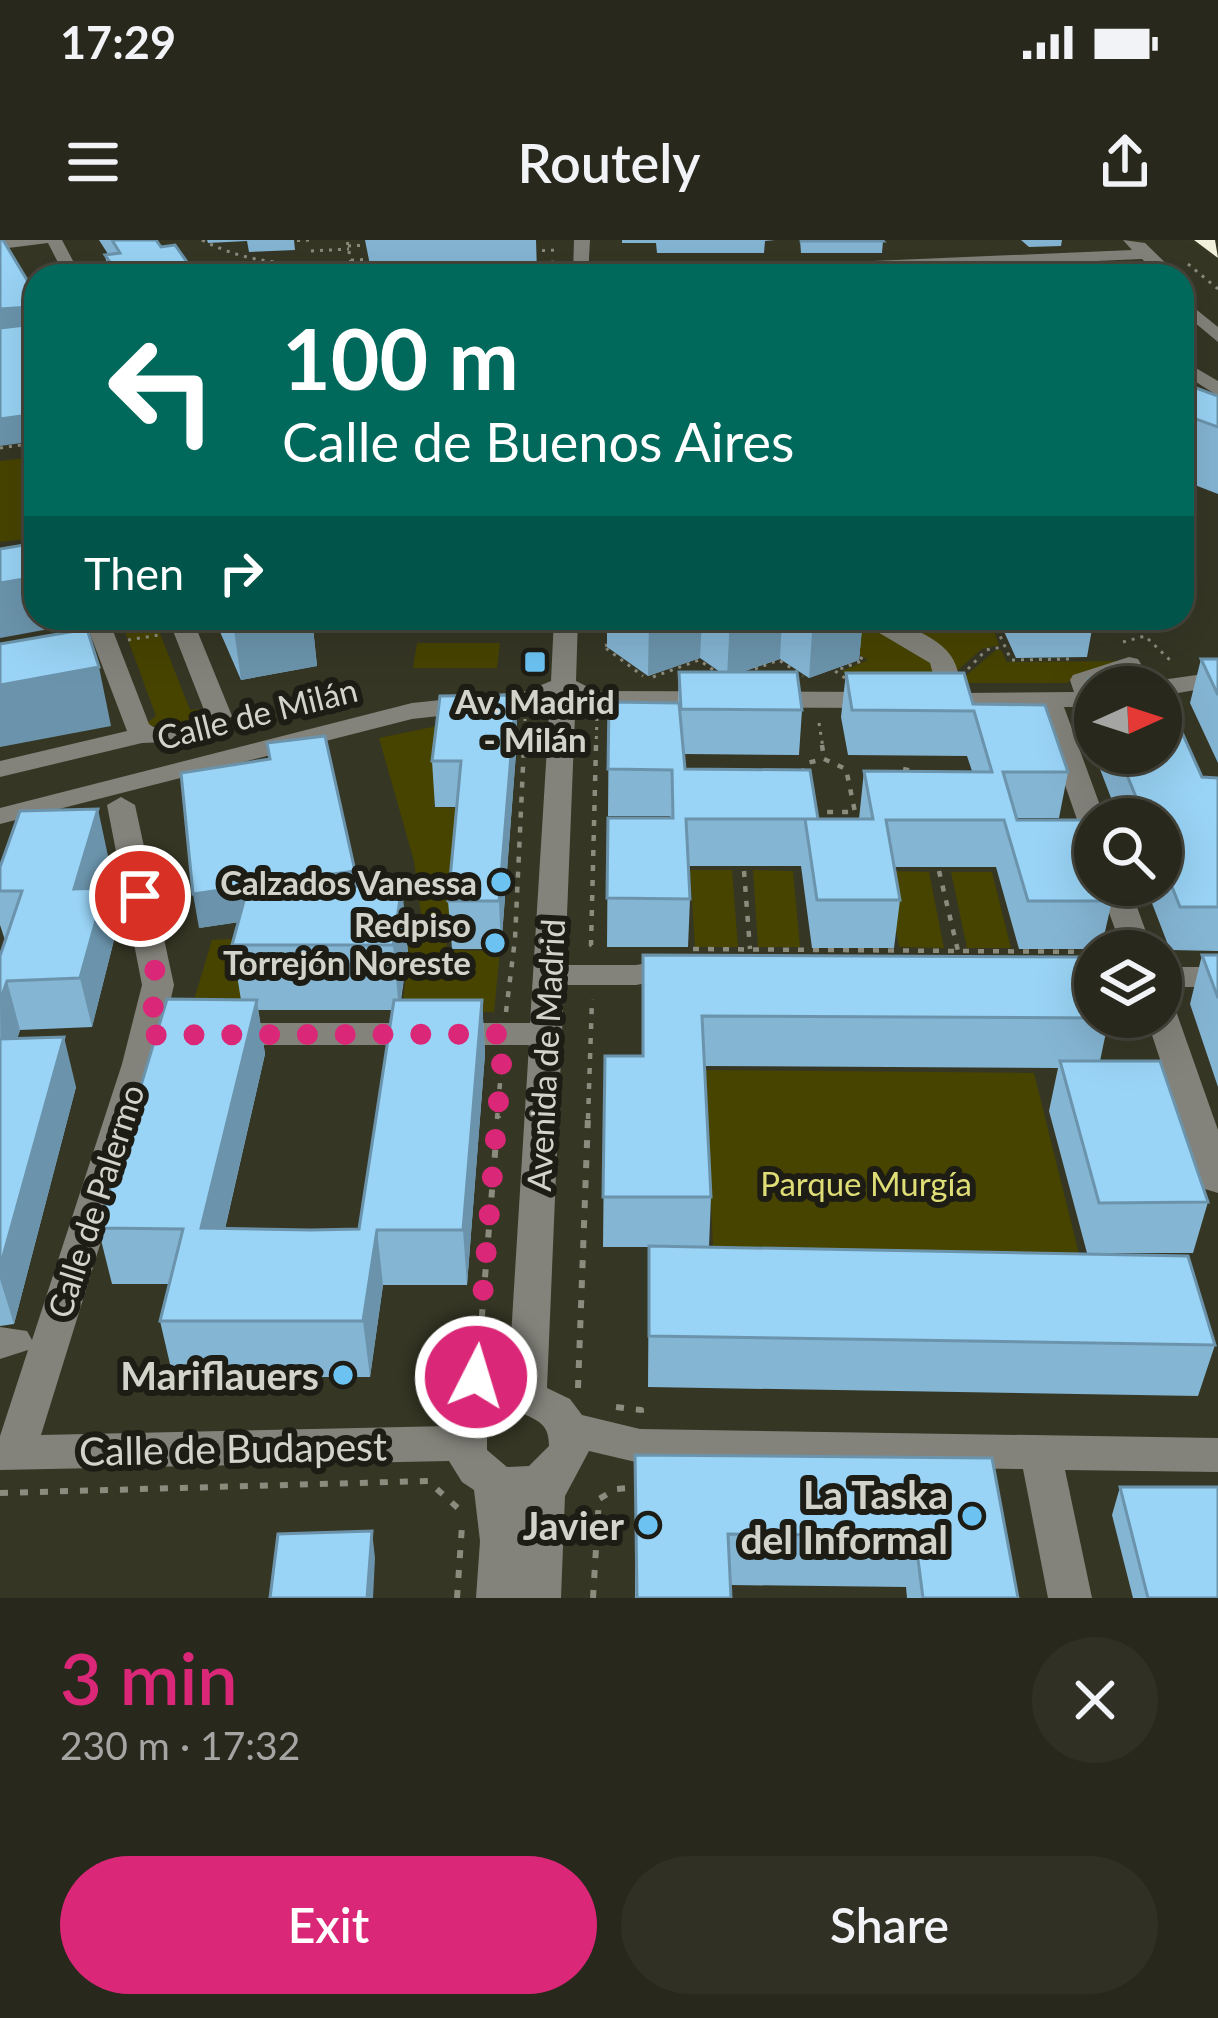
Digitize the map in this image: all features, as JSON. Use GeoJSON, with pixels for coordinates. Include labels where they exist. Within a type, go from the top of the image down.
{"type":"FeatureCollection","features":[{"type":"Feature","properties":{"kind":"highway"},"geometry":{"type":"LineString","coordinates":[[1203,240],[1218,253]]}},
{"type":"Feature","properties":{"kind":"street"},"geometry":{"type":"LineString","coordinates":[[0,244],[42,240]]}},
{"type":"Feature","properties":{"kind":"street"},"geometry":{"type":"LineString","coordinates":[[1114,240],[1134,247]]}},
{"type":"Feature","properties":{"kind":"street"},"geometry":{"type":"LineString","coordinates":[[844,264],[1134,247]]}},
{"type":"Feature","properties":{"kind":"street"},"geometry":{"type":"LineString","coordinates":[[1194,297],[1218,320]]}},
{"type":"Feature","properties":{"kind":"street"},"geometry":{"type":"LineString","coordinates":[[1194,314],[1218,337]]}},
{"type":"Feature","properties":{"kind":"street"},"geometry":{"type":"LineString","coordinates":[[0,770],[154,736],[196,732],[219,716],[185,630]]}},
{"type":"Feature","properties":{"kind":"street","name":"Avenida de Madrid"},"geometry":{"type":"LineString","coordinates":[[527,1397],[565,630]]}},
{"type":"Feature","properties":{"kind":"street"},"geometry":{"type":"LineString","coordinates":[[894,630],[924,643],[942,661],[953,701]]}},
{"type":"Feature","properties":{"kind":"street"},"geometry":{"type":"LineString","coordinates":[[101,631],[154,736],[182,768]]}},
{"type":"Feature","properties":{"kind":"street"},"geometry":{"type":"LineString","coordinates":[[1106,666],[1124,656]]}},
{"type":"Feature","properties":{"kind":"street"},"geometry":{"type":"LineString","coordinates":[[1182,678],[1218,679]]}},
{"type":"Feature","properties":{"kind":"street","name":"Calle de Milán"},"geometry":{"type":"LineString","coordinates":[[0,816],[412,711],[816,685],[953,701],[1074,700]]}},
{"type":"Feature","properties":{"kind":"street"},"geometry":{"type":"LineString","coordinates":[[1049,702],[1083,798]]}},
{"type":"Feature","properties":{"kind":"street"},"geometry":{"type":"LineString","coordinates":[[196,732],[212,761]]}},
{"type":"Feature","properties":{"kind":"street","name":"Calle de Palermo"},"geometry":{"type":"LineString","coordinates":[[8,1453],[147,1035],[158,986],[121,806]]}},
{"type":"Feature","properties":{"kind":"street"},"geometry":{"type":"LineString","coordinates":[[548,975],[636,975],[664,983],[701,967]]}},
{"type":"Feature","properties":{"kind":"street"},"geometry":{"type":"LineString","coordinates":[[1182,977],[1218,977]]}},
{"type":"Feature","properties":{"kind":"street"},"geometry":{"type":"LineString","coordinates":[[147,1035],[545,1034]]}},
{"type":"Feature","properties":{"kind":"street"},"geometry":{"type":"LineString","coordinates":[[1169,1038],[1218,1180]]}},
{"type":"Feature","properties":{"kind":"street"},"geometry":{"type":"LineString","coordinates":[[553,1474],[525,1486],[494,1482],[479,1472],[466,1443],[471,1424],[485,1408],[505,1399],[527,1397],[574,1411],[640,1446],[1218,1455]]}},
{"type":"Feature","properties":{"kind":"street"},"geometry":{"type":"LineString","coordinates":[[539,1598],[544,1496],[569,1453],[574,1411]]}},
{"type":"Feature","properties":{"kind":"street","name":"Calle de Budapest"},"geometry":{"type":"LineString","coordinates":[[8,1453],[466,1443]]}},
{"type":"Feature","properties":{"kind":"street"},"geometry":{"type":"LineString","coordinates":[[1042,1453],[1070,1598]]}},
{"type":"Feature","properties":{"kind":"street"},"geometry":{"type":"LineString","coordinates":[[494,1482],[502,1541],[499,1598]]}},
{"type":"Feature","properties":{"kind":"path"},"geometry":{"type":"LineString","coordinates":[[202,240],[265,264]]}},
{"type":"Feature","properties":{"kind":"path"},"geometry":{"type":"LineString","coordinates":[[271,242],[312,240]]}},
{"type":"Feature","properties":{"kind":"path"},"geometry":{"type":"LineString","coordinates":[[348,245],[350,260]]}},
{"type":"Feature","properties":{"kind":"path"},"geometry":{"type":"LineString","coordinates":[[311,251],[369,245]]}},
{"type":"Feature","properties":{"kind":"path"},"geometry":{"type":"LineString","coordinates":[[518,252],[557,250]]}},
{"type":"Feature","properties":{"kind":"path"},"geometry":{"type":"LineString","coordinates":[[297,264],[382,259]]}},
{"type":"Feature","properties":{"kind":"path"},"geometry":{"type":"LineString","coordinates":[[998,630],[1011,660],[1090,659]]}},
{"type":"Feature","properties":{"kind":"path"},"geometry":{"type":"LineString","coordinates":[[1124,656],[1118,644],[1144,635],[1172,666]]}},
{"type":"Feature","properties":{"kind":"path"},"geometry":{"type":"LineString","coordinates":[[622,640],[603,646],[647,679],[700,660],[727,679]]}},
{"type":"Feature","properties":{"kind":"path"},"geometry":{"type":"LineString","coordinates":[[946,674],[966,671],[986,650],[1005,646]]}},
{"type":"Feature","properties":{"kind":"path"},"geometry":{"type":"LineString","coordinates":[[816,685],[835,671],[864,660],[847,649]]}},
{"type":"Feature","properties":{"kind":"path"},"geometry":{"type":"LineString","coordinates":[[765,677],[755,670],[779,660],[816,685],[824,759]]}},
{"type":"Feature","properties":{"kind":"path"},"geometry":{"type":"LineString","coordinates":[[835,671],[855,685]]}},
{"type":"Feature","properties":{"kind":"path"},"geometry":{"type":"LineString","coordinates":[[476,1377],[528,724],[524,717],[561,704],[598,717],[591,939],[596,949]]}},
{"type":"Feature","properties":{"kind":"path"},"geometry":{"type":"LineString","coordinates":[[824,759],[843,764],[855,812],[811,812],[807,763],[824,759]]}},
{"type":"Feature","properties":{"kind":"path"},"geometry":{"type":"LineString","coordinates":[[720,778],[739,768],[766,774]]}},
{"type":"Feature","properties":{"kind":"path"},"geometry":{"type":"LineString","coordinates":[[883,781],[894,771],[923,774]]}},
{"type":"Feature","properties":{"kind":"path"},"geometry":{"type":"LineString","coordinates":[[794,782],[806,782]]}},
{"type":"Feature","properties":{"kind":"path"},"geometry":{"type":"LineString","coordinates":[[849,782],[861,782]]}},
{"type":"Feature","properties":{"kind":"path"},"geometry":{"type":"LineString","coordinates":[[744,871],[750,950]]}},
{"type":"Feature","properties":{"kind":"path"},"geometry":{"type":"LineString","coordinates":[[939,871],[958,951]]}},
{"type":"Feature","properties":{"kind":"path"},"geometry":{"type":"LineString","coordinates":[[701,967],[750,950],[1074,952]]}},
{"type":"Feature","properties":{"kind":"path"},"geometry":{"type":"LineString","coordinates":[[574,1411],[590,1002],[597,996]]}},
{"type":"Feature","properties":{"kind":"path"},"geometry":{"type":"LineString","coordinates":[[593,1598],[598,1499],[616,1489],[638,1489],[641,1410],[609,1407]]}},
{"type":"Feature","properties":{"kind":"path"},"geometry":{"type":"LineString","coordinates":[[0,1493],[428,1481],[463,1512],[457,1598]]}},
{"type":"Feature","properties":{"kind":"green space"},"geometry":{"type":"Polygon","coordinates":[[[24,458],[24,539],[0,542],[0,461],[24,458]]]}},
{"type":"Feature","properties":{"kind":"green space"},"geometry":{"type":"Polygon","coordinates":[[[124,630],[159,630],[190,710],[198,709],[206,717],[170,728],[144,725],[156,716],[124,630]]]}},
{"type":"Feature","properties":{"kind":"green space"},"geometry":{"type":"Polygon","coordinates":[[[822,630],[873,630],[889,636],[930,660],[934,674],[858,681],[842,671],[868,660],[822,630]]]}},
{"type":"Feature","properties":{"kind":"green space"},"geometry":{"type":"Polygon","coordinates":[[[924,630],[994,631],[999,645],[982,649],[958,670],[938,644],[916,634],[924,630]]]}},
{"type":"Feature","properties":{"kind":"green space"},"geometry":{"type":"Polygon","coordinates":[[[417,643],[500,643],[497,668],[413,668],[417,643]]]}},
{"type":"Feature","properties":{"kind":"green space"},"geometry":{"type":"Polygon","coordinates":[[[996,650],[1001,650],[1007,662],[1131,661],[1074,666],[1074,677],[1067,683],[966,683],[963,678],[996,650]]]}},
{"type":"Feature","properties":{"kind":"green space"},"geometry":{"type":"Polygon","coordinates":[[[514,720],[516,738],[441,739],[434,807],[461,808],[446,950],[500,951],[494,1012],[402,1010],[409,948],[256,948],[239,1010],[191,1010],[212,940],[423,928],[414,861],[379,738],[437,726],[514,720]]]}},
{"type":"Feature","properties":{"kind":"green space"},"geometry":{"type":"Polygon","coordinates":[[[690,870],[732,870],[738,947],[695,947],[690,870]]]}},
{"type":"Feature","properties":{"kind":"green space"},"geometry":{"type":"Polygon","coordinates":[[[753,870],[793,871],[800,947],[758,947],[753,870]]]}},
{"type":"Feature","properties":{"kind":"green space"},"geometry":{"type":"Polygon","coordinates":[[[886,871],[929,872],[944,948],[899,947],[886,871]]]}},
{"type":"Feature","properties":{"kind":"green space"},"geometry":{"type":"Polygon","coordinates":[[[951,872],[992,872],[1011,948],[967,948],[951,872]]]}},
{"type":"Feature","properties":{"kind":"green space","name":"Parque Murgía"},"geometry":{"type":"Polygon","coordinates":[[[705,1070],[1034,1073],[1090,1298],[715,1291],[705,1070]]]}},
{"type":"Feature","properties":{"kind":"building"},"geometry":{"type":"Polygon","coordinates":[[[3,240],[24,275],[24,307],[0,309],[3,240]]]}},
{"type":"Feature","properties":{"kind":"building"},"geometry":{"type":"Polygon","coordinates":[[[112,240],[156,240],[161,247],[175,245],[188,264],[111,264],[105,255],[120,253],[112,240]]]}},
{"type":"Feature","properties":{"kind":"building"},"geometry":{"type":"Polygon","coordinates":[[[24,325],[24,416],[0,419],[0,328],[24,325]]]}},
{"type":"Feature","properties":{"kind":"building"},"geometry":{"type":"Polygon","coordinates":[[[1194,387],[1218,396],[1218,427],[1194,418],[1194,387]]]}},
{"type":"Feature","properties":{"kind":"building"},"geometry":{"type":"Polygon","coordinates":[[[24,545],[24,579],[0,583],[0,549],[24,545]]]}},
{"type":"Feature","properties":{"kind":"building"},"geometry":{"type":"Polygon","coordinates":[[[87,630],[99,667],[0,685],[0,644],[87,630]]]}},
{"type":"Feature","properties":{"kind":"building"},"geometry":{"type":"Polygon","coordinates":[[[1201,659],[1218,659],[1218,695],[1201,659]]]}},
{"type":"Feature","properties":{"kind":"building"},"geometry":{"type":"Polygon","coordinates":[[[679,672],[797,672],[802,710],[681,709],[679,672]]]}},
{"type":"Feature","properties":{"kind":"building"},"geometry":{"type":"Polygon","coordinates":[[[846,673],[964,673],[973,704],[1045,705],[1068,772],[1003,772],[1017,820],[1074,820],[1074,901],[1028,901],[1004,820],[886,820],[900,900],[817,900],[805,819],[873,819],[864,771],[992,772],[974,711],[852,710],[846,673]]]}},
{"type":"Feature","properties":{"kind":"building"},"geometry":{"type":"Polygon","coordinates":[[[516,695],[499,901],[448,901],[461,761],[432,761],[440,696],[516,695]]]}},
{"type":"Feature","properties":{"kind":"building"},"geometry":{"type":"Polygon","coordinates":[[[609,702],[679,703],[685,769],[810,770],[818,819],[686,819],[690,899],[607,898],[608,818],[673,818],[672,770],[608,769],[609,702]]]}},
{"type":"Feature","properties":{"kind":"building"},"geometry":{"type":"Polygon","coordinates":[[[1182,732],[1202,777],[1218,778],[1218,907],[1180,906],[1182,798],[1136,798],[1127,774],[1182,774],[1182,732]]]}},
{"type":"Feature","properties":{"kind":"building"},"geometry":{"type":"Polygon","coordinates":[[[325,736],[355,871],[193,894],[181,773],[270,759],[267,743],[325,736]]]}},
{"type":"Feature","properties":{"kind":"building"},"geometry":{"type":"Polygon","coordinates":[[[98,809],[74,889],[105,888],[80,978],[7,981],[0,1001],[0,956],[22,891],[0,891],[0,867],[20,811],[98,809]]]}},
{"type":"Feature","properties":{"kind":"building"},"geometry":{"type":"Polygon","coordinates":[[[248,886],[402,886],[393,945],[232,945],[248,886]]]}},
{"type":"Feature","properties":{"kind":"building"},"geometry":{"type":"Polygon","coordinates":[[[643,955],[1074,957],[1074,1018],[702,1016],[711,1197],[603,1197],[605,1056],[643,1056],[643,955]]]}},
{"type":"Feature","properties":{"kind":"building"},"geometry":{"type":"Polygon","coordinates":[[[1202,955],[1218,955],[1218,998],[1202,955]]]}},
{"type":"Feature","properties":{"kind":"building"},"geometry":{"type":"Polygon","coordinates":[[[167,999],[257,1000],[201,1228],[311,1230],[359,1229],[394,1000],[482,1000],[463,1230],[377,1230],[363,1321],[160,1321],[183,1229],[98,1228],[167,999]]]}},
{"type":"Feature","properties":{"kind":"building"},"geometry":{"type":"Polygon","coordinates":[[[64,1037],[0,1267],[0,1039],[64,1037]]]}},
{"type":"Feature","properties":{"kind":"building"},"geometry":{"type":"Polygon","coordinates":[[[1060,1061],[1160,1061],[1208,1202],[1099,1203],[1060,1061]]]}},
{"type":"Feature","properties":{"kind":"building"},"geometry":{"type":"Polygon","coordinates":[[[649,1246],[1188,1256],[1215,1345],[649,1336],[649,1246]]]}},
{"type":"Feature","properties":{"kind":"building"},"geometry":{"type":"Polygon","coordinates":[[[635,1455],[992,1458],[1018,1598],[923,1598],[915,1536],[728,1534],[731,1598],[637,1598],[635,1455]]]}},
{"type":"Feature","properties":{"kind":"building"},"geometry":{"type":"Polygon","coordinates":[[[1120,1487],[1218,1487],[1218,1598],[1148,1598],[1120,1487]]]}},
{"type":"Feature","properties":{"kind":"building"},"geometry":{"type":"Polygon","coordinates":[[[372,1531],[367,1598],[270,1598],[278,1534],[372,1531]]]}},
{"type":"Feature","properties":{"kind":"place","name":"Av. Madrid - Milán"},"geometry":{"type":"Point","coordinates":[535,662]}},
{"type":"Feature","properties":{"kind":"place","name":"Calzados Vanessa"},"geometry":{"type":"Point","coordinates":[501,882]}},
{"type":"Feature","properties":{"kind":"place","name":"Redpiso Torrejón Noreste"},"geometry":{"type":"Point","coordinates":[495,943]}},
{"type":"Feature","properties":{"kind":"place","name":"Mariflauers"},"geometry":{"type":"Point","coordinates":[343,1375]}},
{"type":"Feature","properties":{"kind":"place","name":"La Taska del Informal"},"geometry":{"type":"Point","coordinates":[972,1516]}},
{"type":"Feature","properties":{"kind":"place","name":"Javier"},"geometry":{"type":"Point","coordinates":[648,1525]}},
{"type":"Feature","properties":{"kind":"route"},"geometry":{"type":"LineString","coordinates":[[140,896],[158,986],[147,1035],[504,1034],[476,1377]]}}]}
